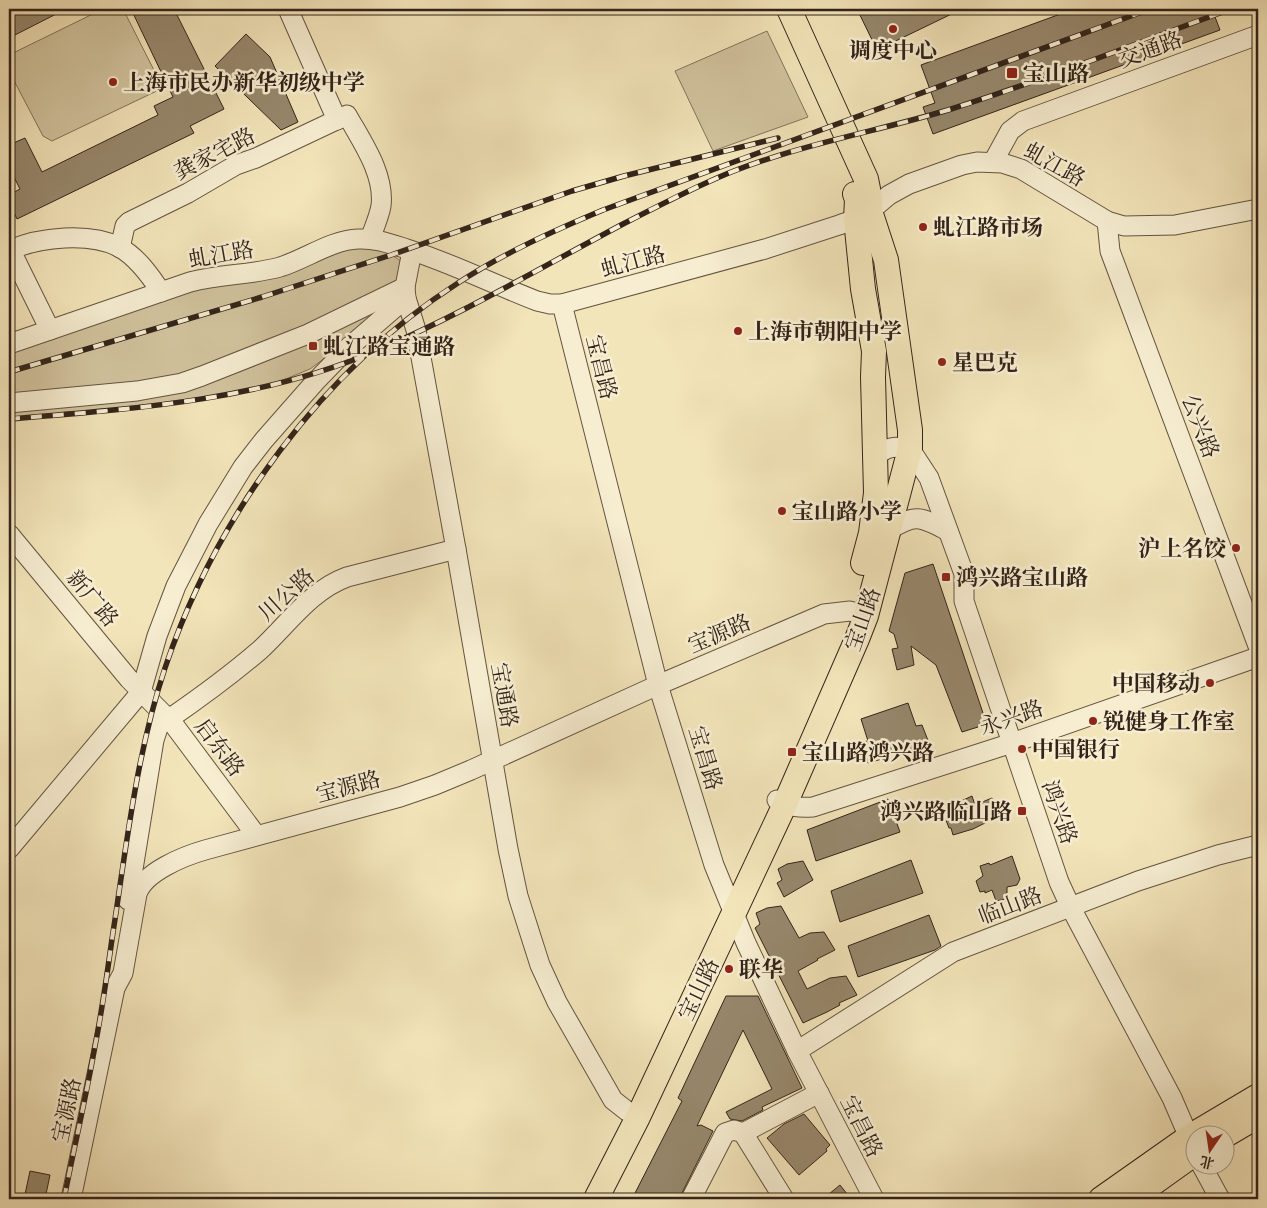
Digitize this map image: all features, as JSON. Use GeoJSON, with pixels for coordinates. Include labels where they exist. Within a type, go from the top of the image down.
{"type":"FeatureCollection","features":[{"type":"Feature","properties":{"kind":"main road","name":"宝山路"},"geometry":{"type":"LineString","coordinates":[[596,1199],[632,1114],[730,905],[781,802],[849,638],[889,530],[910,449],[910,430],[886,260],[863,215],[783,9]]}},
{"type":"Feature","properties":{"kind":"main road","name":"宝山路"},"geometry":{"type":"LineString","coordinates":[[789,9],[866,179],[870,199],[863,215],[863,289],[874,351],[872,376],[876,493],[858,614]]}},
{"type":"Feature","properties":{"kind":"main road"},"geometry":{"type":"LineString","coordinates":[[874,351],[884,376],[897,428],[910,449]]}},
{"type":"Feature","properties":{"kind":"main road"},"geometry":{"type":"LineString","coordinates":[[1220,1126],[1258,1096]]}},
{"type":"Feature","properties":{"kind":"main road","name":"宝山路"},"geometry":{"type":"LineString","coordinates":[[585,1199],[632,1114]]}},
{"type":"Feature","properties":{"kind":"main road"},"geometry":{"type":"LineString","coordinates":[[1234,1130],[1258,1116]]}},
{"type":"Feature","properties":{"kind":"main road"},"geometry":{"type":"LineString","coordinates":[[1101,1199],[1184,1152]]}},
{"type":"Feature","properties":{"kind":"main road"},"geometry":{"type":"LineString","coordinates":[[1131,1199],[1184,1155]]}},
{"type":"Feature","properties":{"kind":"street"},"geometry":{"type":"LineString","coordinates":[[288,9],[342,118],[375,170],[381,190],[381,206],[370,239]]}},
{"type":"Feature","properties":{"kind":"street","name":"交通路"},"geometry":{"type":"LineString","coordinates":[[994,162],[1010,131],[1023,121],[1258,35]]}},
{"type":"Feature","properties":{"kind":"street","name":"龚家宅路"},"geometry":{"type":"LineString","coordinates":[[120,248],[125,226],[129,222],[188,193],[236,165],[256,158],[342,118]]}},
{"type":"Feature","properties":{"kind":"street","name":"虬江路"},"geometry":{"type":"LineString","coordinates":[[9,344],[161,292],[208,278],[278,268],[338,242],[359,239],[370,239],[412,251],[455,266],[537,301],[562,304],[765,249],[863,215],[889,195],[909,184],[971,162],[994,162],[1011,166],[1035,176],[1107,221],[1124,226],[1175,225],[1258,209]]}},
{"type":"Feature","properties":{"kind":"street","name":"公兴路"},"geometry":{"type":"LineString","coordinates":[[1107,221],[1110,251],[1258,646]]}},
{"type":"Feature","properties":{"kind":"street"},"geometry":{"type":"LineString","coordinates":[[50,330],[10,249],[33,242],[59,239],[95,241],[120,248],[142,266],[161,292]]}},
{"type":"Feature","properties":{"kind":"street","name":"宝通路"},"geometry":{"type":"LineString","coordinates":[[412,251],[405,292],[416,330],[514,880],[540,965],[557,1002],[606,1090],[613,1100],[632,1114]]}},
{"type":"Feature","properties":{"kind":"street"},"geometry":{"type":"LineString","coordinates":[[9,403],[137,391],[182,383],[308,334],[405,292]]}},
{"type":"Feature","properties":{"kind":"street"},"geometry":{"type":"LineString","coordinates":[[9,849],[141,692],[157,636],[176,586],[208,524],[244,467],[264,440],[315,382],[405,292]]}},
{"type":"Feature","properties":{"kind":"street","name":"宝昌路"},"geometry":{"type":"LineString","coordinates":[[562,304],[658,685],[714,865],[730,905],[797,1051],[874,1199]]}},
{"type":"Feature","properties":{"kind":"street"},"geometry":{"type":"LineString","coordinates":[[875,457],[884,449],[896,446],[910,449]]}},
{"type":"Feature","properties":{"kind":"street","name":"鸿兴路"},"geometry":{"type":"LineString","coordinates":[[910,449],[929,478],[964,574],[964,601],[1059,882],[1172,1098],[1184,1126]]}},
{"type":"Feature","properties":{"kind":"street"},"geometry":{"type":"LineString","coordinates":[[889,530],[905,520],[918,518],[948,531]]}},
{"type":"Feature","properties":{"kind":"street","name":"新广路"},"geometry":{"type":"LineString","coordinates":[[9,534],[141,692]]}},
{"type":"Feature","properties":{"kind":"street","name":"川公路"},"geometry":{"type":"LineString","coordinates":[[167,717],[238,669],[313,597],[330,584],[348,577],[456,549]]}},
{"type":"Feature","properties":{"kind":"street","name":"宝源路"},"geometry":{"type":"LineString","coordinates":[[72,1199],[115,988],[123,973],[136,898],[144,880],[194,854],[256,835],[418,791],[492,761],[658,685],[824,614],[858,614]]}},
{"type":"Feature","properties":{"kind":"street","name":"永兴路"},"geometry":{"type":"LineString","coordinates":[[781,802],[800,808],[813,807],[1012,743],[1258,657]]}},
{"type":"Feature","properties":{"kind":"street","name":"启东路"},"geometry":{"type":"LineString","coordinates":[[141,692],[167,717],[256,835]]}},
{"type":"Feature","properties":{"kind":"street"},"geometry":{"type":"LineString","coordinates":[[115,988],[154,740],[160,722],[167,717]]}},
{"type":"Feature","properties":{"kind":"street","name":"临山路"},"geometry":{"type":"LineString","coordinates":[[797,1051],[953,952],[1146,878],[1258,845]]}},
{"type":"Feature","properties":{"kind":"street"},"geometry":{"type":"LineString","coordinates":[[743,1133],[819,1093]]}},
{"type":"Feature","properties":{"kind":"street"},"geometry":{"type":"LineString","coordinates":[[691,1199],[726,1133],[734,1130],[743,1133],[784,1199]]}},
{"type":"Feature","properties":{"kind":"street"},"geometry":{"type":"LineString","coordinates":[[1207,1176],[1220,1199]]}},
{"type":"Feature","properties":{"kind":"shaded area"},"geometry":{"type":"Polygon","coordinates":[[[103,9],[123,9],[163,88],[52,141],[43,136],[9,71],[9,55],[103,9]]]}},
{"type":"Feature","properties":{"kind":"shaded area"},"geometry":{"type":"Polygon","coordinates":[[[767,31],[808,117],[713,151],[675,71],[767,31]]]}},
{"type":"Feature","properties":{"kind":"shaded area"},"geometry":{"type":"Polygon","coordinates":[[[346,245],[374,245],[403,262],[406,298],[310,369],[264,388],[207,399],[9,419],[9,349],[203,283],[346,245]]]}},
{"type":"Feature","properties":{"kind":"building"},"geometry":{"type":"Polygon","coordinates":[[[21,9],[66,9],[9,38],[9,15],[21,9]]]}},
{"type":"Feature","properties":{"kind":"building"},"geometry":{"type":"Polygon","coordinates":[[[131,9],[174,9],[224,109],[190,126],[194,133],[17,219],[9,202],[9,195],[20,189],[9,167],[9,145],[25,138],[42,172],[158,115],[154,106],[173,97],[131,9]]]}},
{"type":"Feature","properties":{"kind":"building","name":"调度中心"},"geometry":{"type":"Polygon","coordinates":[[[857,9],[962,9],[877,50],[857,9]]]}},
{"type":"Feature","properties":{"kind":"building","name":"宝山路"},"geometry":{"type":"Polygon","coordinates":[[[1074,9],[1212,9],[1220,30],[933,134],[923,107],[935,103],[921,65],[1074,9]]]}},
{"type":"Feature","properties":{"kind":"building"},"geometry":{"type":"Polygon","coordinates":[[[246,34],[270,57],[298,122],[281,130],[215,66],[246,34]]]}},
{"type":"Feature","properties":{"kind":"building"},"geometry":{"type":"Polygon","coordinates":[[[933,564],[984,716],[978,727],[962,732],[936,665],[911,646],[914,665],[897,670],[892,649],[898,648],[894,634],[889,631],[905,573],[933,564]]]}},
{"type":"Feature","properties":{"kind":"building"},"geometry":{"type":"Polygon","coordinates":[[[908,703],[916,726],[922,725],[929,743],[907,750],[906,747],[884,754],[885,758],[868,763],[862,742],[868,741],[861,719],[908,703]]]}},
{"type":"Feature","properties":{"kind":"building"},"geometry":{"type":"Polygon","coordinates":[[[972,796],[975,805],[992,798],[999,816],[973,829],[953,835],[944,815],[961,811],[959,802],[972,796]]]}},
{"type":"Feature","properties":{"kind":"building"},"geometry":{"type":"Polygon","coordinates":[[[888,799],[900,832],[816,861],[807,830],[888,799]]]}},
{"type":"Feature","properties":{"kind":"building"},"geometry":{"type":"Polygon","coordinates":[[[1012,856],[1020,879],[1017,885],[1007,887],[1007,893],[1005,894],[1007,899],[996,901],[992,890],[985,893],[985,891],[980,892],[976,881],[983,876],[980,866],[989,863],[990,865],[1012,856]]]}},
{"type":"Feature","properties":{"kind":"building"},"geometry":{"type":"Polygon","coordinates":[[[911,860],[923,893],[840,922],[831,891],[911,860]]]}},
{"type":"Feature","properties":{"kind":"building"},"geometry":{"type":"Polygon","coordinates":[[[803,861],[813,880],[784,897],[777,883],[782,880],[778,869],[787,864],[803,861]]]}},
{"type":"Feature","properties":{"kind":"building"},"geometry":{"type":"Polygon","coordinates":[[[781,906],[799,938],[810,933],[824,932],[835,950],[798,971],[807,989],[830,978],[846,976],[857,995],[803,1023],[755,928],[760,924],[756,913],[767,908],[781,906]]]}},
{"type":"Feature","properties":{"kind":"building"},"geometry":{"type":"Polygon","coordinates":[[[929,915],[941,946],[935,950],[858,977],[848,946],[929,915]]]}},
{"type":"Feature","properties":{"kind":"building"},"geometry":{"type":"Polygon","coordinates":[[[726,996],[758,996],[802,1088],[762,1107],[763,1110],[742,1121],[730,1119],[726,1112],[772,1089],[743,1030],[697,1126],[701,1125],[713,1131],[679,1199],[632,1199],[682,1101],[678,1098],[726,996]]]}},
{"type":"Feature","properties":{"kind":"building"},"geometry":{"type":"Polygon","coordinates":[[[804,1114],[830,1145],[826,1149],[827,1151],[799,1175],[767,1138],[784,1124],[804,1114]]]}},
{"type":"Feature","properties":{"kind":"building"},"geometry":{"type":"Polygon","coordinates":[[[30,1171],[50,1175],[45,1199],[24,1199],[30,1171]]]}},
{"type":"Feature","properties":{"kind":"building"},"geometry":{"type":"Polygon","coordinates":[[[840,1185],[851,1199],[823,1199],[840,1185]]]}},
{"type":"Feature","properties":{"kind":"railway"},"geometry":{"type":"LineString","coordinates":[[64,1199],[100,1020],[139,768],[146,734],[165,668],[187,611],[213,556],[244,502],[280,451],[319,403],[362,358],[408,318],[475,272],[547,234],[603,210],[1150,9]]}},
{"type":"Feature","properties":{"kind":"railway"},"geometry":{"type":"LineString","coordinates":[[9,419],[102,411],[194,400],[285,382],[329,369],[373,352],[437,323],[623,224],[717,178],[802,148],[948,110],[1055,74],[1231,9]]}},
{"type":"Feature","properties":{"kind":"railway"},"geometry":{"type":"LineString","coordinates":[[9,372],[262,297],[391,255],[572,191],[624,176],[778,138]]}},
{"type":"Feature","properties":{"kind":"place","name":"调度中心"},"geometry":{"type":"Point","coordinates":[893,29]}},
{"type":"Feature","properties":{"kind":"place","name":"宝山路"},"geometry":{"type":"Point","coordinates":[1012,73]}},
{"type":"Feature","properties":{"kind":"place","name":"上海市民办新华初级中学"},"geometry":{"type":"Point","coordinates":[113,82]}},
{"type":"Feature","properties":{"kind":"place","name":"虬江路市场"},"geometry":{"type":"Point","coordinates":[923,227]}},
{"type":"Feature","properties":{"kind":"place","name":"上海市朝阳中学"},"geometry":{"type":"Point","coordinates":[738,331]}},
{"type":"Feature","properties":{"kind":"place","name":"虬江路宝通路"},"geometry":{"type":"Point","coordinates":[313,346]}},
{"type":"Feature","properties":{"kind":"place","name":"星巴克"},"geometry":{"type":"Point","coordinates":[942,362]}},
{"type":"Feature","properties":{"kind":"place","name":"宝山路小学"},"geometry":{"type":"Point","coordinates":[782,511]}},
{"type":"Feature","properties":{"kind":"place","name":"沪上名饺"},"geometry":{"type":"Point","coordinates":[1236,548]}},
{"type":"Feature","properties":{"kind":"place","name":"鸿兴路宝山路"},"geometry":{"type":"Point","coordinates":[946,577]}},
{"type":"Feature","properties":{"kind":"place","name":"中国移动"},"geometry":{"type":"Point","coordinates":[1210,683]}},
{"type":"Feature","properties":{"kind":"place","name":"锐健身工作室"},"geometry":{"type":"Point","coordinates":[1093,721]}},
{"type":"Feature","properties":{"kind":"place","name":"中国银行"},"geometry":{"type":"Point","coordinates":[1022,749]}},
{"type":"Feature","properties":{"kind":"place","name":"宝山路鸿兴路"},"geometry":{"type":"Point","coordinates":[792,752]}},
{"type":"Feature","properties":{"kind":"place","name":"鸿兴路临山路"},"geometry":{"type":"Point","coordinates":[1022,811]}},
{"type":"Feature","properties":{"kind":"place","name":"联华"},"geometry":{"type":"Point","coordinates":[729,969]}}]}
